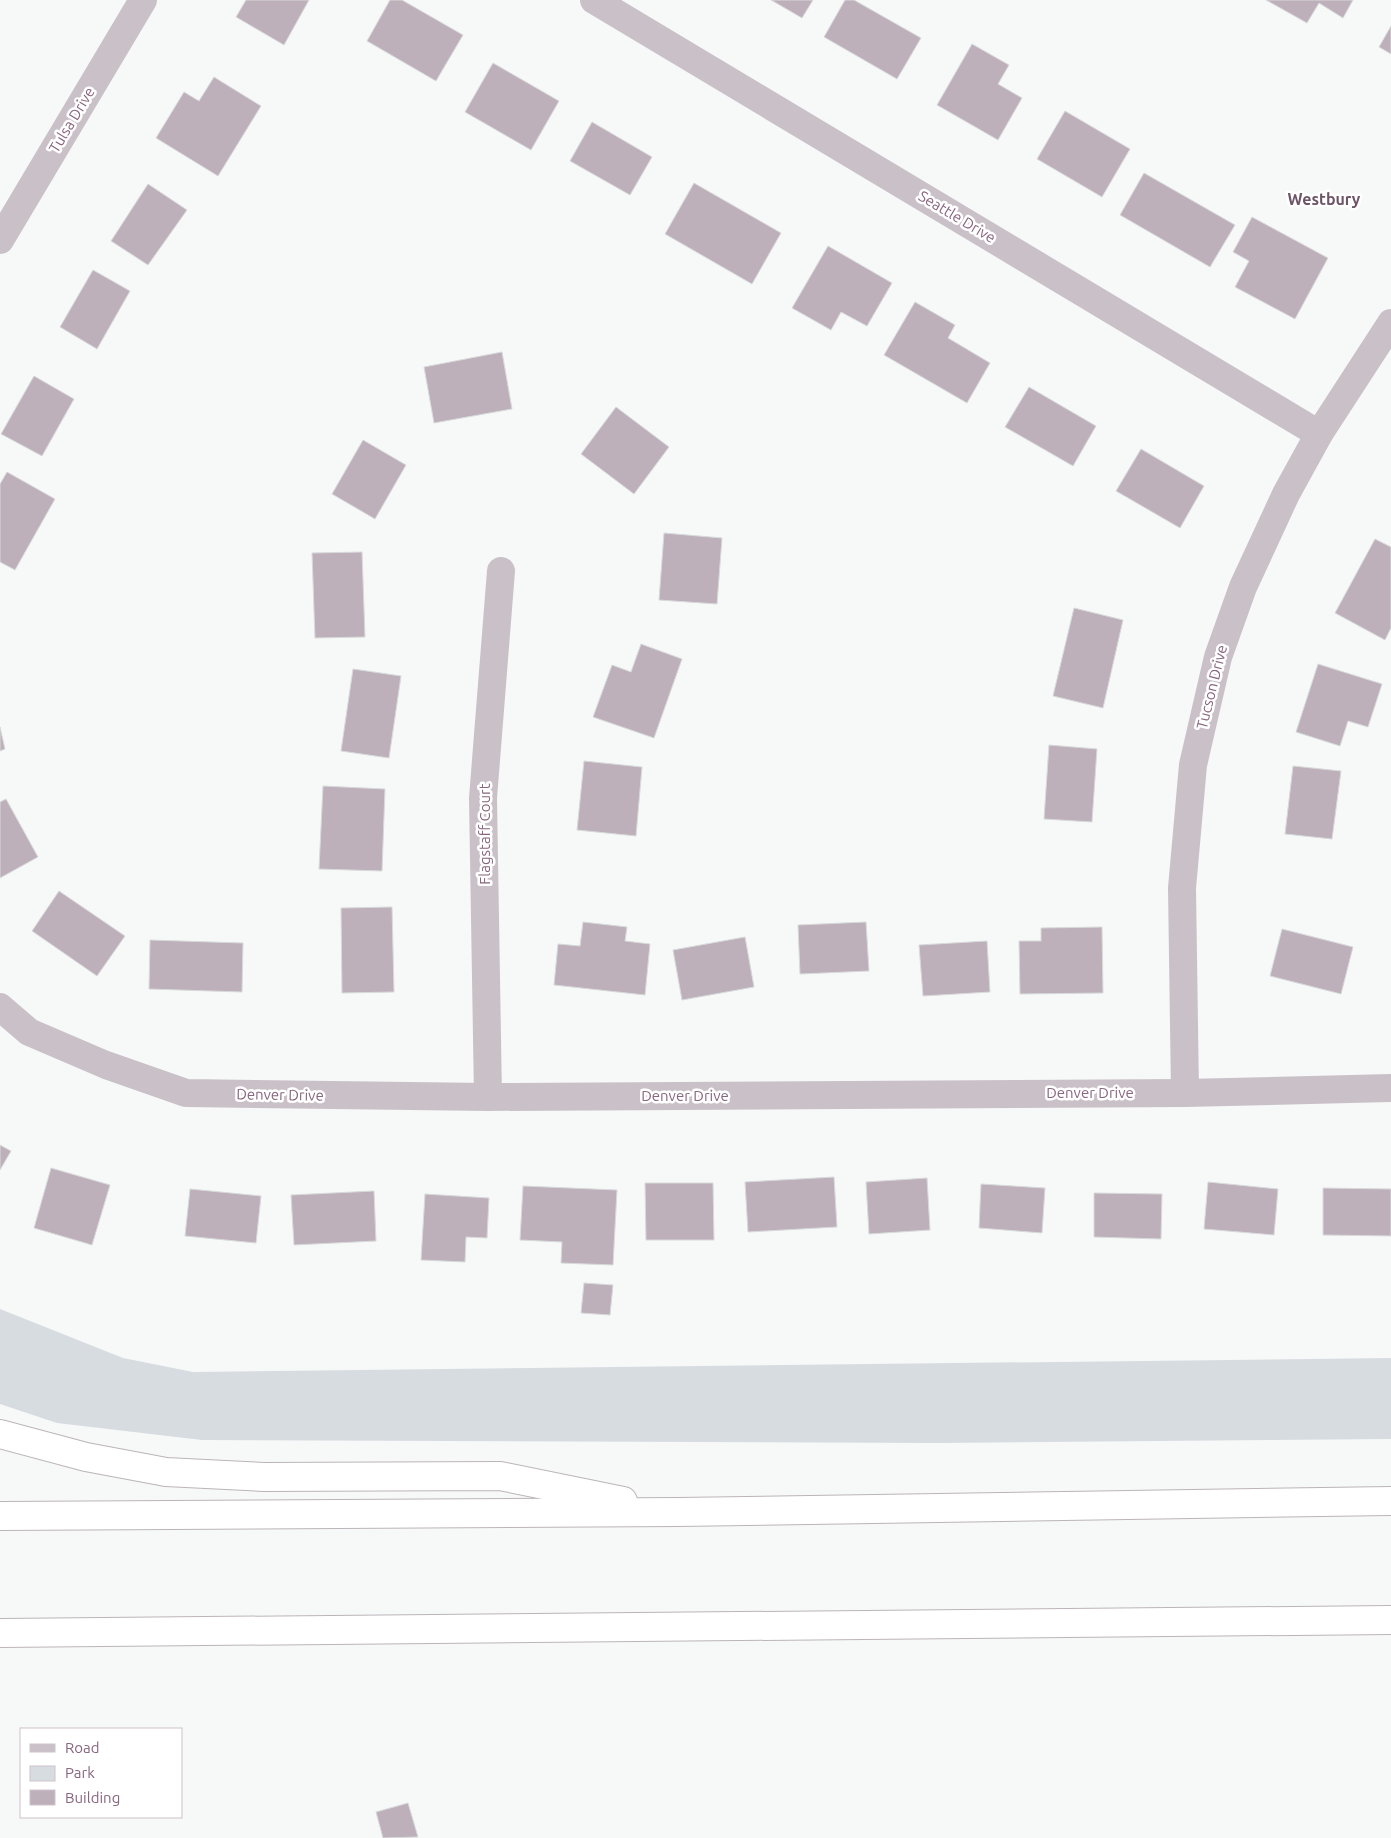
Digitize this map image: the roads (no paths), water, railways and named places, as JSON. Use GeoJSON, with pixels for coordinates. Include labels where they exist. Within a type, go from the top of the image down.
{"type":"FeatureCollection","features":[{"type":"Feature","properties":{"kind":"highway"},"geometry":{"type":"LineString","coordinates":[[0,1434],[86,1457],[166,1472],[264,1477],[500,1476],[678,1512]]}},
{"type":"Feature","properties":{"kind":"highway"},"geometry":{"type":"LineString","coordinates":[[0,1516],[678,1512],[1391,1501]]}},
{"type":"Feature","properties":{"kind":"highway"},"geometry":{"type":"LineString","coordinates":[[0,1634],[1391,1620]]}},
{"type":"Feature","properties":{"kind":"street","name":"Tulsa Drive"},"geometry":{"type":"LineString","coordinates":[[0,240],[143,0]]}},
{"type":"Feature","properties":{"kind":"street","name":"Seattle Drive"},"geometry":{"type":"LineString","coordinates":[[594,0],[1319,434]]}},
{"type":"Feature","properties":{"kind":"street","name":"Tucson Drive"},"geometry":{"type":"LineString","coordinates":[[1185,1093],[1182,888],[1194,765],[1218,658],[1243,587],[1286,494],[1319,434],[1391,323]]}},
{"type":"Feature","properties":{"kind":"street","name":"Flagstaff Court"},"geometry":{"type":"LineString","coordinates":[[488,1097],[483,798],[501,571]]}},
{"type":"Feature","properties":{"kind":"street","name":"Denver Drive"},"geometry":{"type":"LineString","coordinates":[[0,1007],[29,1032],[106,1065],[186,1093],[488,1097],[1185,1093],[1391,1088]]}},
{"type":"Feature","properties":{"kind":"district","name":"Westbury"},"geometry":{"type":"Point","coordinates":[1324,199]}}]}
